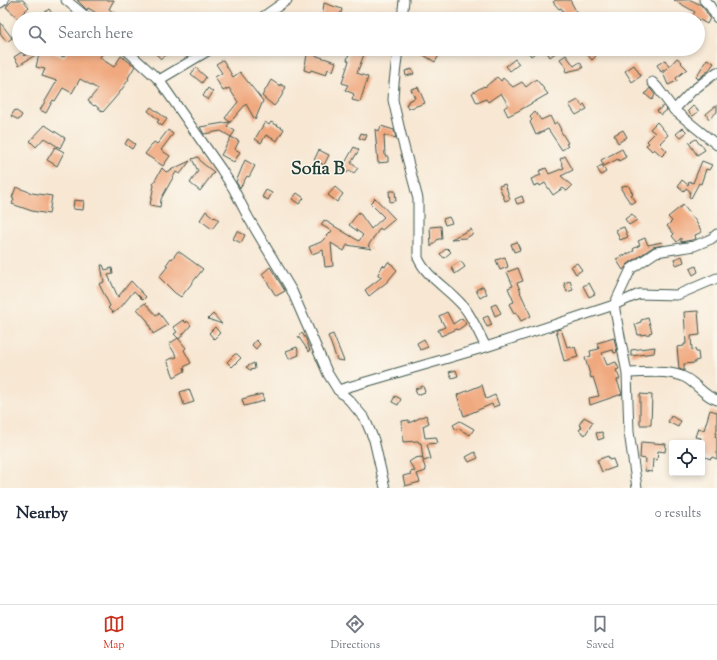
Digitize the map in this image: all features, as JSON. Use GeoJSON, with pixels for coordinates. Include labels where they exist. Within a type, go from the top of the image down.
{"type":"FeatureCollection","features":[{"type":"Feature","properties":{"kind":"street"},"geometry":{"type":"LineString","coordinates":[[0,3],[4,0]]}},
{"type":"Feature","properties":{"kind":"street"},"geometry":{"type":"LineString","coordinates":[[66,0],[81,12]]}},
{"type":"Feature","properties":{"kind":"street"},"geometry":{"type":"LineString","coordinates":[[270,12],[287,0]]}},
{"type":"Feature","properties":{"kind":"street"},"geometry":{"type":"LineString","coordinates":[[403,12],[404,0]]}},
{"type":"Feature","properties":{"kind":"street"},"geometry":{"type":"LineString","coordinates":[[704,0],[710,6],[717,18]]}},
{"type":"Feature","properties":{"kind":"street"},"geometry":{"type":"LineString","coordinates":[[133,56],[159,80],[233,188],[248,217],[292,291],[328,374],[338,390],[350,401],[365,419],[374,440],[385,488]]}},
{"type":"Feature","properties":{"kind":"street"},"geometry":{"type":"LineString","coordinates":[[159,80],[199,56]]}},
{"type":"Feature","properties":{"kind":"street"},"geometry":{"type":"LineString","coordinates":[[397,56],[393,100],[418,199],[418,258],[422,267],[465,308],[486,347]]}},
{"type":"Feature","properties":{"kind":"street"},"geometry":{"type":"LineString","coordinates":[[674,110],[692,91],[717,72]]}},
{"type":"Feature","properties":{"kind":"street"},"geometry":{"type":"LineString","coordinates":[[652,82],[674,110],[717,145]]}},
{"type":"Feature","properties":{"kind":"street"},"geometry":{"type":"LineString","coordinates":[[637,488],[629,432],[627,373],[614,305],[631,269],[656,252],[694,246],[711,239],[717,234]]}},
{"type":"Feature","properties":{"kind":"street"},"geometry":{"type":"LineString","coordinates":[[338,390],[486,347],[614,305],[639,294],[677,294],[717,278]]}},
{"type":"Feature","properties":{"kind":"street"},"geometry":{"type":"LineString","coordinates":[[627,373],[659,373],[676,375],[687,379],[705,394],[717,400]]}},
{"type":"Feature","properties":{"kind":"building"},"geometry":{"type":"Polygon","coordinates":[[[13,0],[23,0],[29,7],[24,12],[12,12],[6,7],[13,0]]]}},
{"type":"Feature","properties":{"kind":"building"},"geometry":{"type":"Polygon","coordinates":[[[77,0],[114,0],[109,9],[113,12],[95,12],[88,8],[87,10],[77,0]]]}},
{"type":"Feature","properties":{"kind":"building"},"geometry":{"type":"Polygon","coordinates":[[[556,0],[570,0],[576,12],[564,12],[553,2],[556,0]]]}},
{"type":"Feature","properties":{"kind":"building"},"geometry":{"type":"Polygon","coordinates":[[[674,0],[691,0],[701,5],[710,18],[707,24],[705,23],[705,12],[695,12],[674,0]]]}},
{"type":"Feature","properties":{"kind":"building"},"geometry":{"type":"Polygon","coordinates":[[[324,3],[342,9],[341,12],[323,12],[324,3]]]}},
{"type":"Feature","properties":{"kind":"building"},"geometry":{"type":"Polygon","coordinates":[[[0,22],[12,38],[7,42],[0,33],[0,22]]]}},
{"type":"Feature","properties":{"kind":"building"},"geometry":{"type":"Polygon","coordinates":[[[16,56],[34,56],[19,65],[14,57],[16,56]]]}},
{"type":"Feature","properties":{"kind":"building"},"geometry":{"type":"Polygon","coordinates":[[[39,56],[101,56],[100,58],[114,67],[121,56],[135,66],[128,78],[129,79],[120,92],[103,112],[88,101],[98,89],[80,79],[72,93],[63,88],[55,101],[53,100],[46,113],[40,110],[57,81],[42,76],[45,69],[36,67],[39,56]]]}},
{"type":"Feature","properties":{"kind":"building"},"geometry":{"type":"Polygon","coordinates":[[[158,56],[165,56],[161,59],[158,56]]]}},
{"type":"Feature","properties":{"kind":"building"},"geometry":{"type":"Polygon","coordinates":[[[307,56],[317,56],[336,62],[333,71],[328,69],[326,75],[311,70],[310,72],[304,70],[307,56]]]}},
{"type":"Feature","properties":{"kind":"building"},"geometry":{"type":"Polygon","coordinates":[[[348,56],[363,56],[357,73],[368,77],[360,102],[352,100],[354,94],[345,90],[348,85],[342,83],[349,61],[347,60],[348,56]]]}},
{"type":"Feature","properties":{"kind":"building"},"geometry":{"type":"Polygon","coordinates":[[[425,56],[439,56],[435,62],[425,56]]]}},
{"type":"Feature","properties":{"kind":"building"},"geometry":{"type":"Polygon","coordinates":[[[567,56],[574,66],[580,62],[583,68],[566,72],[565,70],[567,69],[560,59],[567,56]]]}},
{"type":"Feature","properties":{"kind":"building"},"geometry":{"type":"Polygon","coordinates":[[[589,56],[596,56],[592,60],[589,56]]]}},
{"type":"Feature","properties":{"kind":"building"},"geometry":{"type":"Polygon","coordinates":[[[677,58],[687,69],[676,78],[677,81],[668,85],[663,73],[667,68],[661,72],[657,65],[665,60],[669,67],[677,58]]]}},
{"type":"Feature","properties":{"kind":"building"},"geometry":{"type":"Polygon","coordinates":[[[515,59],[519,64],[510,71],[506,66],[515,59]]]}},
{"type":"Feature","properties":{"kind":"building"},"geometry":{"type":"Polygon","coordinates":[[[707,59],[714,63],[709,70],[698,79],[696,77],[707,59]]]}},
{"type":"Feature","properties":{"kind":"building"},"geometry":{"type":"Polygon","coordinates":[[[223,60],[233,77],[240,72],[263,101],[255,120],[246,104],[227,126],[235,131],[231,137],[221,131],[204,134],[200,127],[230,122],[225,118],[238,102],[229,88],[223,91],[215,77],[222,73],[216,64],[223,60]]]}},
{"type":"Feature","properties":{"kind":"building"},"geometry":{"type":"Polygon","coordinates":[[[634,65],[641,76],[632,82],[625,71],[634,65]]]}},
{"type":"Feature","properties":{"kind":"building"},"geometry":{"type":"Polygon","coordinates":[[[196,68],[206,77],[202,83],[191,74],[196,68]]]}},
{"type":"Feature","properties":{"kind":"building"},"geometry":{"type":"Polygon","coordinates":[[[412,69],[414,74],[406,76],[405,71],[412,69]]]}},
{"type":"Feature","properties":{"kind":"building"},"geometry":{"type":"Polygon","coordinates":[[[497,77],[501,81],[503,78],[513,87],[522,82],[526,87],[536,79],[548,94],[508,116],[504,108],[508,105],[501,93],[488,102],[486,99],[477,103],[472,93],[484,86],[485,87],[497,77]]]}},
{"type":"Feature","properties":{"kind":"building"},"geometry":{"type":"Polygon","coordinates":[[[271,80],[280,86],[280,84],[286,87],[274,106],[262,96],[271,80]]]}},
{"type":"Feature","properties":{"kind":"building"},"geometry":{"type":"Polygon","coordinates":[[[418,87],[425,103],[408,109],[406,104],[408,101],[415,98],[411,89],[418,87]]]}},
{"type":"Feature","properties":{"kind":"building"},"geometry":{"type":"Polygon","coordinates":[[[208,88],[213,92],[208,100],[203,96],[208,88]]]}},
{"type":"Feature","properties":{"kind":"building"},"geometry":{"type":"Polygon","coordinates":[[[650,88],[655,95],[652,100],[645,94],[650,88]]]}},
{"type":"Feature","properties":{"kind":"building"},"geometry":{"type":"Polygon","coordinates":[[[578,100],[582,106],[584,104],[587,109],[576,115],[569,105],[578,100]]]}},
{"type":"Feature","properties":{"kind":"building"},"geometry":{"type":"Polygon","coordinates":[[[717,105],[717,112],[709,119],[706,114],[717,105]]]}},
{"type":"Feature","properties":{"kind":"building"},"geometry":{"type":"Polygon","coordinates":[[[663,106],[667,110],[661,115],[657,111],[663,106]]]}},
{"type":"Feature","properties":{"kind":"building"},"geometry":{"type":"Polygon","coordinates":[[[693,106],[699,111],[693,116],[688,111],[693,106]]]}},
{"type":"Feature","properties":{"kind":"building"},"geometry":{"type":"Polygon","coordinates":[[[151,107],[167,119],[162,126],[157,122],[159,120],[148,111],[151,107]]]}},
{"type":"Feature","properties":{"kind":"building"},"geometry":{"type":"Polygon","coordinates":[[[15,110],[22,115],[19,120],[11,116],[15,110]]]}},
{"type":"Feature","properties":{"kind":"building"},"geometry":{"type":"Polygon","coordinates":[[[535,112],[541,120],[550,116],[554,124],[557,122],[568,143],[566,144],[568,146],[562,150],[548,129],[536,135],[530,122],[532,120],[530,117],[535,112]]]}},
{"type":"Feature","properties":{"kind":"building"},"geometry":{"type":"Polygon","coordinates":[[[265,122],[269,125],[271,122],[284,129],[277,141],[266,135],[261,143],[255,139],[265,122]]]}},
{"type":"Feature","properties":{"kind":"building"},"geometry":{"type":"Polygon","coordinates":[[[657,122],[668,135],[660,143],[667,151],[662,156],[654,149],[652,151],[646,145],[649,143],[647,141],[655,133],[650,129],[657,122]]]}},
{"type":"Feature","properties":{"kind":"building"},"geometry":{"type":"Polygon","coordinates":[[[45,125],[65,138],[60,148],[44,138],[36,147],[30,141],[45,125]]]}},
{"type":"Feature","properties":{"kind":"building"},"geometry":{"type":"Polygon","coordinates":[[[381,126],[394,130],[396,138],[384,135],[385,156],[388,156],[388,162],[378,163],[375,129],[379,131],[381,126]]]}},
{"type":"Feature","properties":{"kind":"building"},"geometry":{"type":"Polygon","coordinates":[[[683,128],[686,133],[680,138],[676,134],[683,128]]]}},
{"type":"Feature","properties":{"kind":"building"},"geometry":{"type":"Polygon","coordinates":[[[168,130],[173,134],[161,150],[170,156],[163,166],[145,154],[154,142],[157,144],[168,130]]]}},
{"type":"Feature","properties":{"kind":"building"},"geometry":{"type":"Polygon","coordinates":[[[623,130],[627,137],[618,143],[614,135],[623,130]]]}},
{"type":"Feature","properties":{"kind":"building"},"geometry":{"type":"Polygon","coordinates":[[[361,133],[367,135],[365,140],[359,138],[361,133]]]}},
{"type":"Feature","properties":{"kind":"building"},"geometry":{"type":"Polygon","coordinates":[[[231,137],[239,141],[235,149],[240,152],[234,162],[221,155],[231,137]]]}},
{"type":"Feature","properties":{"kind":"building"},"geometry":{"type":"Polygon","coordinates":[[[128,139],[135,144],[132,149],[125,144],[128,139]]]}},
{"type":"Feature","properties":{"kind":"building"},"geometry":{"type":"Polygon","coordinates":[[[696,139],[705,150],[697,155],[689,143],[696,139]]]}},
{"type":"Feature","properties":{"kind":"building"},"geometry":{"type":"Polygon","coordinates":[[[55,147],[64,152],[57,166],[47,160],[55,147]]]}},
{"type":"Feature","properties":{"kind":"building"},"geometry":{"type":"Polygon","coordinates":[[[354,147],[359,150],[351,163],[358,168],[354,173],[349,170],[347,173],[341,170],[354,147]]]}},
{"type":"Feature","properties":{"kind":"building"},"geometry":{"type":"Polygon","coordinates":[[[622,149],[626,157],[604,166],[601,160],[622,149]]]}},
{"type":"Feature","properties":{"kind":"building"},"geometry":{"type":"Polygon","coordinates":[[[319,150],[329,155],[324,165],[314,160],[319,150]]]}},
{"type":"Feature","properties":{"kind":"building"},"geometry":{"type":"Polygon","coordinates":[[[565,156],[573,170],[561,176],[572,186],[567,191],[563,188],[553,195],[545,183],[540,186],[539,184],[534,186],[531,179],[541,175],[539,171],[546,168],[549,174],[564,168],[560,159],[565,156]]]}},
{"type":"Feature","properties":{"kind":"building"},"geometry":{"type":"Polygon","coordinates":[[[198,157],[202,163],[214,172],[200,191],[190,183],[198,171],[192,159],[198,157]]]}},
{"type":"Feature","properties":{"kind":"building"},"geometry":{"type":"Polygon","coordinates":[[[245,160],[255,166],[249,177],[247,176],[240,188],[236,182],[245,160]]]}},
{"type":"Feature","properties":{"kind":"building"},"geometry":{"type":"Polygon","coordinates":[[[190,161],[180,174],[176,172],[161,199],[160,207],[150,205],[153,184],[162,168],[166,172],[190,161]]]}},
{"type":"Feature","properties":{"kind":"building"},"geometry":{"type":"Polygon","coordinates":[[[702,161],[712,165],[709,170],[706,169],[701,184],[699,183],[691,198],[689,197],[690,191],[686,188],[684,191],[678,186],[682,180],[688,185],[689,181],[693,183],[702,161]]]}},
{"type":"Feature","properties":{"kind":"building"},"geometry":{"type":"Polygon","coordinates":[[[602,165],[606,172],[601,175],[597,168],[602,165]]]}},
{"type":"Feature","properties":{"kind":"building"},"geometry":{"type":"Polygon","coordinates":[[[505,184],[510,199],[505,201],[499,186],[505,184]]]}},
{"type":"Feature","properties":{"kind":"building"},"geometry":{"type":"Polygon","coordinates":[[[625,185],[628,185],[633,194],[631,195],[636,201],[631,204],[621,189],[625,185]]]}},
{"type":"Feature","properties":{"kind":"building"},"geometry":{"type":"Polygon","coordinates":[[[16,187],[32,193],[52,196],[49,214],[32,211],[12,204],[14,199],[12,198],[16,187]]]}},
{"type":"Feature","properties":{"kind":"building"},"geometry":{"type":"Polygon","coordinates":[[[335,187],[343,194],[337,202],[328,195],[335,187]]]}},
{"type":"Feature","properties":{"kind":"building"},"geometry":{"type":"Polygon","coordinates":[[[266,190],[272,193],[268,200],[262,197],[266,190]]]}},
{"type":"Feature","properties":{"kind":"building"},"geometry":{"type":"Polygon","coordinates":[[[389,191],[395,191],[396,201],[390,202],[389,191]]]}},
{"type":"Feature","properties":{"kind":"building"},"geometry":{"type":"Polygon","coordinates":[[[297,193],[304,198],[299,204],[292,199],[297,193]]]}},
{"type":"Feature","properties":{"kind":"building"},"geometry":{"type":"Polygon","coordinates":[[[522,196],[524,202],[517,204],[515,199],[522,196]]]}},
{"type":"Feature","properties":{"kind":"building"},"geometry":{"type":"Polygon","coordinates":[[[375,198],[395,219],[382,230],[380,228],[368,246],[372,249],[347,245],[344,251],[331,243],[333,266],[325,267],[323,250],[312,254],[309,247],[321,242],[332,231],[321,225],[324,220],[359,241],[363,235],[349,225],[359,212],[371,229],[384,217],[370,203],[375,198]]]}},
{"type":"Feature","properties":{"kind":"building"},"geometry":{"type":"Polygon","coordinates":[[[74,200],[84,201],[83,210],[73,209],[74,200]]]}},
{"type":"Feature","properties":{"kind":"building"},"geometry":{"type":"Polygon","coordinates":[[[683,205],[702,232],[695,235],[696,239],[681,242],[681,238],[677,242],[672,236],[674,234],[667,226],[672,221],[668,217],[683,205]]]}},
{"type":"Feature","properties":{"kind":"building"},"geometry":{"type":"Polygon","coordinates":[[[206,211],[214,218],[215,217],[219,220],[212,229],[200,220],[206,211]]]}},
{"type":"Feature","properties":{"kind":"building"},"geometry":{"type":"Polygon","coordinates":[[[632,214],[637,220],[629,225],[625,219],[632,214]]]}},
{"type":"Feature","properties":{"kind":"building"},"geometry":{"type":"Polygon","coordinates":[[[449,217],[452,223],[445,225],[443,219],[449,217]]]}},
{"type":"Feature","properties":{"kind":"building"},"geometry":{"type":"Polygon","coordinates":[[[441,226],[442,239],[438,239],[431,247],[430,227],[441,226]]]}},
{"type":"Feature","properties":{"kind":"building"},"geometry":{"type":"Polygon","coordinates":[[[624,227],[628,237],[620,240],[616,230],[624,227]]]}},
{"type":"Feature","properties":{"kind":"building"},"geometry":{"type":"Polygon","coordinates":[[[471,229],[473,234],[466,238],[451,239],[471,229]]]}},
{"type":"Feature","properties":{"kind":"building"},"geometry":{"type":"Polygon","coordinates":[[[237,231],[245,235],[241,243],[233,239],[237,231]]]}},
{"type":"Feature","properties":{"kind":"building"},"geometry":{"type":"Polygon","coordinates":[[[645,238],[648,245],[662,242],[663,245],[653,247],[628,264],[623,270],[616,259],[634,251],[633,249],[640,245],[638,241],[645,238]]]}},
{"type":"Feature","properties":{"kind":"building"},"geometry":{"type":"Polygon","coordinates":[[[517,242],[520,250],[514,252],[511,244],[517,242]]]}},
{"type":"Feature","properties":{"kind":"building"},"geometry":{"type":"Polygon","coordinates":[[[447,248],[451,252],[444,258],[440,254],[447,248]]]}},
{"type":"Feature","properties":{"kind":"building"},"geometry":{"type":"Polygon","coordinates":[[[178,251],[203,269],[181,297],[159,277],[168,266],[166,265],[171,258],[172,259],[178,251]]]}},
{"type":"Feature","properties":{"kind":"building"},"geometry":{"type":"Polygon","coordinates":[[[682,256],[684,262],[676,265],[674,259],[682,256]]]}},
{"type":"Feature","properties":{"kind":"building"},"geometry":{"type":"Polygon","coordinates":[[[505,257],[508,267],[500,270],[496,260],[505,257]]]}},
{"type":"Feature","properties":{"kind":"building"},"geometry":{"type":"Polygon","coordinates":[[[461,261],[465,267],[455,274],[451,267],[461,261]]]}},
{"type":"Feature","properties":{"kind":"building"},"geometry":{"type":"Polygon","coordinates":[[[388,262],[397,270],[387,282],[369,296],[365,290],[382,277],[378,274],[383,265],[385,267],[388,262]]]}},
{"type":"Feature","properties":{"kind":"building"},"geometry":{"type":"Polygon","coordinates":[[[577,263],[582,270],[576,274],[571,266],[577,263]]]}},
{"type":"Feature","properties":{"kind":"building"},"geometry":{"type":"Polygon","coordinates":[[[101,265],[103,265],[105,270],[112,268],[113,274],[108,275],[118,297],[131,281],[146,297],[143,300],[134,291],[121,307],[113,313],[108,308],[110,306],[99,284],[104,282],[101,265]]]}},
{"type":"Feature","properties":{"kind":"building"},"geometry":{"type":"Polygon","coordinates":[[[696,266],[698,272],[693,275],[690,269],[696,266]]]}},
{"type":"Feature","properties":{"kind":"building"},"geometry":{"type":"Polygon","coordinates":[[[270,267],[285,291],[276,296],[262,274],[270,267]]]}},
{"type":"Feature","properties":{"kind":"building"},"geometry":{"type":"Polygon","coordinates":[[[518,268],[523,281],[517,283],[531,316],[521,321],[509,304],[514,302],[508,288],[513,286],[507,272],[518,268]]]}},
{"type":"Feature","properties":{"kind":"building"},"geometry":{"type":"Polygon","coordinates":[[[570,281],[573,290],[567,292],[564,283],[570,281]]]}},
{"type":"Feature","properties":{"kind":"building"},"geometry":{"type":"Polygon","coordinates":[[[589,283],[595,294],[589,297],[583,286],[589,283]]]}},
{"type":"Feature","properties":{"kind":"building"},"geometry":{"type":"Polygon","coordinates":[[[483,286],[487,294],[480,298],[476,290],[483,286]]]}},
{"type":"Feature","properties":{"kind":"building"},"geometry":{"type":"Polygon","coordinates":[[[145,303],[156,315],[159,313],[168,325],[153,334],[147,320],[137,309],[145,303]]]}},
{"type":"Feature","properties":{"kind":"building"},"geometry":{"type":"Polygon","coordinates":[[[496,304],[501,313],[495,316],[491,306],[496,304]]]}},
{"type":"Feature","properties":{"kind":"building"},"geometry":{"type":"Polygon","coordinates":[[[698,311],[700,335],[691,336],[692,350],[695,349],[696,352],[698,352],[699,360],[695,361],[695,363],[684,364],[684,371],[679,369],[677,347],[684,346],[684,344],[686,344],[684,312],[698,311]]]}},
{"type":"Feature","properties":{"kind":"building"},"geometry":{"type":"Polygon","coordinates":[[[447,312],[453,324],[462,318],[466,324],[458,330],[457,329],[441,336],[438,330],[445,327],[439,316],[447,312]]]}},
{"type":"Feature","properties":{"kind":"building"},"geometry":{"type":"Polygon","coordinates":[[[213,314],[222,324],[208,319],[213,314]]]}},
{"type":"Feature","properties":{"kind":"building"},"geometry":{"type":"Polygon","coordinates":[[[488,316],[492,325],[487,327],[483,318],[488,316]]]}},
{"type":"Feature","properties":{"kind":"building"},"geometry":{"type":"Polygon","coordinates":[[[648,318],[652,332],[649,333],[650,334],[638,335],[635,324],[648,318]]]}},
{"type":"Feature","properties":{"kind":"building"},"geometry":{"type":"Polygon","coordinates":[[[183,320],[186,323],[187,321],[191,325],[179,339],[174,334],[177,332],[173,327],[183,320]]]}},
{"type":"Feature","properties":{"kind":"building"},"geometry":{"type":"Polygon","coordinates":[[[215,327],[220,333],[214,339],[209,333],[215,327]]]}},
{"type":"Feature","properties":{"kind":"building"},"geometry":{"type":"Polygon","coordinates":[[[561,329],[567,347],[575,347],[578,357],[564,361],[556,330],[561,329]]]}},
{"type":"Feature","properties":{"kind":"building"},"geometry":{"type":"Polygon","coordinates":[[[302,333],[306,339],[309,352],[298,336],[302,333]]]}},
{"type":"Feature","properties":{"kind":"building"},"geometry":{"type":"Polygon","coordinates":[[[333,334],[344,361],[337,360],[328,336],[333,334]]]}},
{"type":"Feature","properties":{"kind":"building"},"geometry":{"type":"Polygon","coordinates":[[[178,338],[186,348],[184,350],[191,363],[184,367],[185,371],[174,377],[167,360],[177,357],[169,344],[178,338]]]}},
{"type":"Feature","properties":{"kind":"building"},"geometry":{"type":"Polygon","coordinates":[[[614,338],[617,352],[614,353],[613,350],[602,353],[607,365],[616,362],[619,369],[616,370],[620,379],[617,380],[622,394],[590,405],[589,398],[599,396],[593,377],[591,378],[585,358],[591,356],[590,351],[599,349],[597,343],[614,338]]]}},
{"type":"Feature","properties":{"kind":"building"},"geometry":{"type":"Polygon","coordinates":[[[424,339],[428,347],[420,350],[417,343],[424,339]]]}},
{"type":"Feature","properties":{"kind":"building"},"geometry":{"type":"Polygon","coordinates":[[[256,340],[260,344],[256,349],[252,345],[256,340]]]}},
{"type":"Feature","properties":{"kind":"building"},"geometry":{"type":"Polygon","coordinates":[[[297,347],[299,355],[289,359],[286,351],[297,347]]]}},
{"type":"Feature","properties":{"kind":"building"},"geometry":{"type":"Polygon","coordinates":[[[655,347],[654,353],[631,356],[631,350],[655,347]]]}},
{"type":"Feature","properties":{"kind":"building"},"geometry":{"type":"Polygon","coordinates":[[[235,354],[241,358],[232,367],[227,362],[235,354]]]}},
{"type":"Feature","properties":{"kind":"building"},"geometry":{"type":"Polygon","coordinates":[[[254,363],[255,369],[250,370],[246,367],[254,363]]]}},
{"type":"Feature","properties":{"kind":"building"},"geometry":{"type":"Polygon","coordinates":[[[456,370],[458,376],[452,378],[449,372],[456,370]]]}},
{"type":"Feature","properties":{"kind":"building"},"geometry":{"type":"Polygon","coordinates":[[[482,385],[486,399],[495,395],[499,405],[493,407],[492,404],[464,416],[457,395],[482,385]]]}},
{"type":"Feature","properties":{"kind":"building"},"geometry":{"type":"Polygon","coordinates":[[[423,386],[425,392],[417,395],[415,389],[423,386]]]}},
{"type":"Feature","properties":{"kind":"building"},"geometry":{"type":"Polygon","coordinates":[[[189,389],[194,402],[184,405],[180,392],[189,389]]]}},
{"type":"Feature","properties":{"kind":"building"},"geometry":{"type":"Polygon","coordinates":[[[262,394],[264,401],[244,406],[242,399],[262,394]]]}},
{"type":"Feature","properties":{"kind":"building"},"geometry":{"type":"Polygon","coordinates":[[[640,394],[652,395],[651,425],[640,425],[640,394]]]}},
{"type":"Feature","properties":{"kind":"building"},"geometry":{"type":"Polygon","coordinates":[[[395,396],[401,399],[398,405],[392,402],[395,396]]]}},
{"type":"Feature","properties":{"kind":"building"},"geometry":{"type":"Polygon","coordinates":[[[710,410],[717,412],[717,430],[715,437],[717,437],[717,459],[705,457],[705,440],[700,440],[701,438],[695,437],[698,428],[704,430],[710,410]]]}},
{"type":"Feature","properties":{"kind":"building"},"geometry":{"type":"Polygon","coordinates":[[[426,415],[429,423],[423,426],[425,438],[436,437],[438,443],[427,444],[431,459],[423,461],[426,471],[417,474],[420,482],[405,486],[403,476],[411,474],[410,472],[415,471],[409,462],[415,458],[421,457],[423,460],[421,443],[418,441],[403,442],[402,421],[409,420],[409,423],[426,415]]]}},
{"type":"Feature","properties":{"kind":"building"},"geometry":{"type":"Polygon","coordinates":[[[671,416],[681,421],[678,427],[668,422],[671,416]]]}},
{"type":"Feature","properties":{"kind":"building"},"geometry":{"type":"Polygon","coordinates":[[[584,417],[593,422],[585,435],[579,430],[582,427],[579,425],[584,417]]]}},
{"type":"Feature","properties":{"kind":"building"},"geometry":{"type":"Polygon","coordinates":[[[460,421],[474,429],[470,435],[459,429],[456,430],[453,425],[460,421]]]}},
{"type":"Feature","properties":{"kind":"building"},"geometry":{"type":"Polygon","coordinates":[[[602,432],[604,438],[598,440],[596,433],[602,432]]]}},
{"type":"Feature","properties":{"kind":"building"},"geometry":{"type":"Polygon","coordinates":[[[641,442],[666,444],[665,452],[658,451],[657,460],[653,459],[652,472],[645,471],[646,459],[640,458],[641,442]]]}},
{"type":"Feature","properties":{"kind":"building"},"geometry":{"type":"Polygon","coordinates":[[[475,452],[478,458],[469,462],[466,457],[475,452]]]}},
{"type":"Feature","properties":{"kind":"building"},"geometry":{"type":"Polygon","coordinates":[[[608,456],[609,460],[613,459],[616,467],[602,472],[597,460],[608,456]]]}},
{"type":"Feature","properties":{"kind":"district","name":"Sofia B"},"geometry":{"type":"Point","coordinates":[318,170]}}]}
